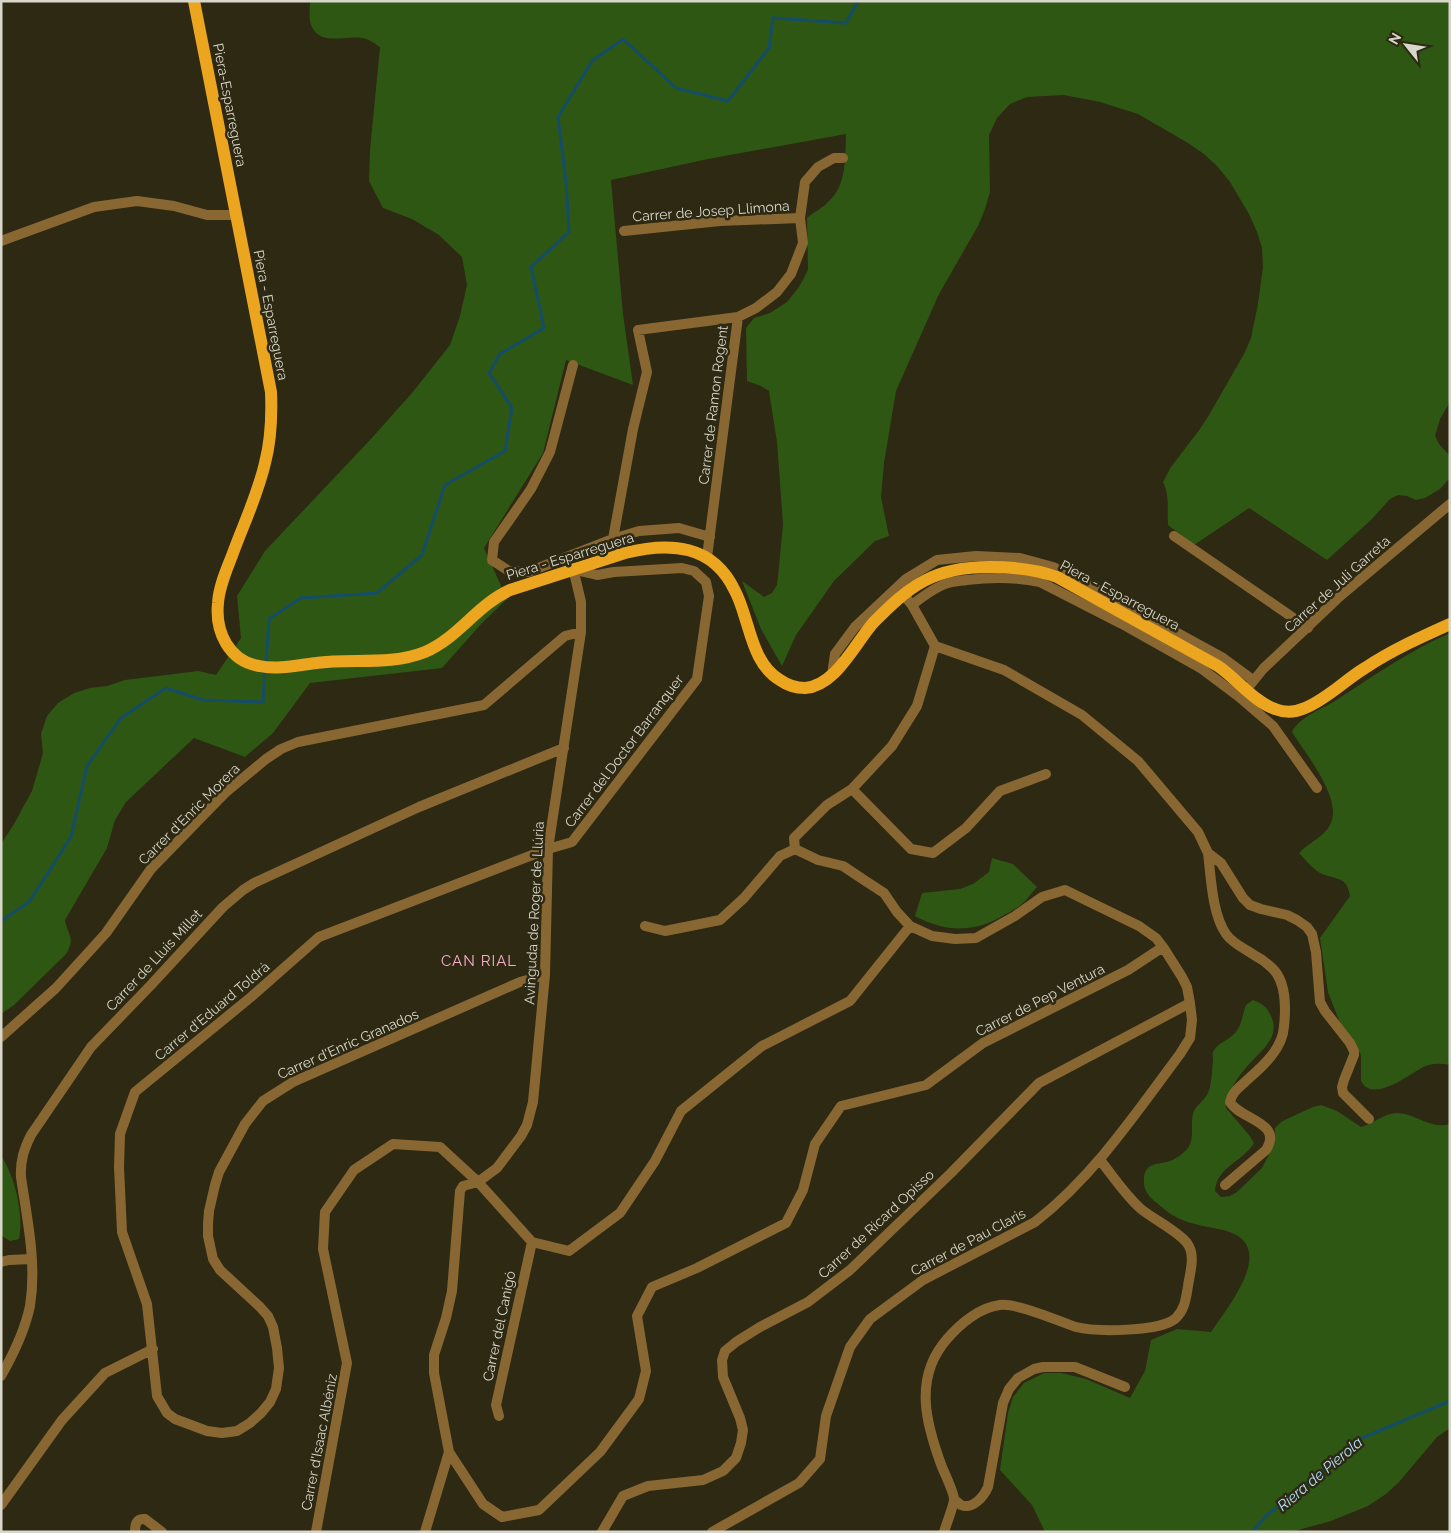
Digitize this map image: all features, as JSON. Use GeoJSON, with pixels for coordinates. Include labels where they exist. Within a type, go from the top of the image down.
{"type":"FeatureCollection","features":[{"type":"Feature","properties":{"kind":"main road","name":"Piera-Esparreguera"},"geometry":{"type":"LineString","coordinates":[[194,1],[236,215]]}},
{"type":"Feature","properties":{"kind":"main road","name":"Piera - Esparreguera"},"geometry":{"type":"LineString","coordinates":[[236,215],[269,380],[271,411],[269,443],[265,464],[224,576],[217,615],[225,643],[232,653],[251,664],[272,667],[407,658],[441,644],[456,633],[492,599],[501,594],[573,568],[625,553],[652,547],[679,547],[707,557],[728,577],[736,591],[757,654],[770,673],[784,683],[798,688],[818,685],[832,675],[840,668],[873,623],[904,594],[924,581],[962,568],[995,567],[1044,573],[1066,582],[1250,685],[1258,699],[1275,709]]}},
{"type":"Feature","properties":{"kind":"main road"},"geometry":{"type":"LineString","coordinates":[[1275,709],[1292,711],[1308,707],[1365,667],[1400,647],[1450,624]]}},
{"type":"Feature","properties":{"kind":"street","name":"Carrer de Ramon Rogent"},"geometry":{"type":"LineString","coordinates":[[707,557],[738,317],[756,308],[777,292],[791,274],[803,243],[800,218],[806,182],[818,167],[834,158],[843,158]]}},
{"type":"Feature","properties":{"kind":"street"},"geometry":{"type":"LineString","coordinates":[[1,241],[94,207],[137,201],[174,206],[207,215],[236,215]]}},
{"type":"Feature","properties":{"kind":"street","name":"Carrer de Josep Llimona"},"geometry":{"type":"LineString","coordinates":[[624,231],[720,221],[800,218]]}},
{"type":"Feature","properties":{"kind":"street"},"geometry":{"type":"LineString","coordinates":[[613,539],[633,429],[647,372],[638,330],[738,317]]}},
{"type":"Feature","properties":{"kind":"street"},"geometry":{"type":"LineString","coordinates":[[574,365],[550,452],[531,490],[494,542],[492,560],[509,571],[528,572],[613,539],[639,531],[679,528],[710,537]]}},
{"type":"Feature","properties":{"kind":"street","name":"Carrer de Juli Garreta"},"geometry":{"type":"LineString","coordinates":[[1250,685],[1338,598],[1450,504]]}},
{"type":"Feature","properties":{"kind":"street"},"geometry":{"type":"LineString","coordinates":[[1174,536],[1308,628]]}},
{"type":"Feature","properties":{"kind":"street"},"geometry":{"type":"LineString","coordinates":[[832,675],[836,654],[855,627],[906,579],[937,560],[976,556],[1020,558],[1053,567],[1223,658],[1250,685]]}},
{"type":"Feature","properties":{"kind":"street","name":"Avinguda de Roger de Llúria"},"geometry":{"type":"LineString","coordinates":[[478,1182],[497,1168],[514,1147],[527,1125],[534,1102],[545,974],[548,848],[581,632],[581,602],[573,568]]}},
{"type":"Feature","properties":{"kind":"street","name":"Carrer del Doctor Barranquer"},"geometry":{"type":"LineString","coordinates":[[548,848],[572,842],[697,679],[709,596],[706,582],[694,571],[682,568],[622,571],[597,575],[573,568]]}},
{"type":"Feature","properties":{"kind":"street"},"geometry":{"type":"LineString","coordinates":[[912,605],[922,597],[948,583],[984,578],[1026,579],[1040,582],[1122,624],[1202,669],[1273,726],[1317,788]]}},
{"type":"Feature","properties":{"kind":"street"},"geometry":{"type":"LineString","coordinates":[[904,594],[935,646],[1004,670],[1082,715],[1138,761],[1198,832],[1208,853],[1212,888],[1223,929],[1236,945],[1272,967],[1280,980],[1284,1005],[1282,1039],[1278,1047],[1260,1068],[1237,1089],[1230,1102],[1235,1108],[1264,1126],[1269,1134],[1270,1144],[1266,1150],[1225,1185]]}},
{"type":"Feature","properties":{"kind":"street","name":"Carrer d'Enric Morera"},"geometry":{"type":"LineString","coordinates":[[1,1037],[56,988],[100,940],[151,869],[225,793],[266,758],[298,742],[484,705],[565,636],[581,632]]}},
{"type":"Feature","properties":{"kind":"street"},"geometry":{"type":"LineString","coordinates":[[795,849],[794,838],[827,805],[852,789],[892,746],[917,706],[935,646]]}},
{"type":"Feature","properties":{"kind":"street"},"geometry":{"type":"LineString","coordinates":[[1273,726],[1275,709]]}},
{"type":"Feature","properties":{"kind":"street","name":"Carrer de Lluis Millet"},"geometry":{"type":"LineString","coordinates":[[1,1376],[10,1362],[30,1306],[32,1259],[20,1166],[22,1156],[28,1140],[91,1047],[223,907],[243,890],[265,877],[419,807],[564,748]]}},
{"type":"Feature","properties":{"kind":"street"},"geometry":{"type":"LineString","coordinates":[[852,789],[911,849],[932,853],[966,828],[1000,791],[1046,774]]}},
{"type":"Feature","properties":{"kind":"street","name":"Carrer d'Eduard Toldrà"},"geometry":{"type":"LineString","coordinates":[[152,1349],[147,1304],[122,1232],[119,1167],[120,1134],[135,1092],[251,997],[320,937],[548,848]]}},
{"type":"Feature","properties":{"kind":"street"},"geometry":{"type":"LineString","coordinates":[[645,926],[665,931],[720,920],[744,898],[780,856],[795,849]]}},
{"type":"Feature","properties":{"kind":"street"},"geometry":{"type":"LineString","coordinates":[[532,1242],[569,1251],[620,1213],[655,1161],[681,1111],[762,1046],[850,1001],[910,926],[884,894],[864,880],[843,866],[818,860],[795,849]]}},
{"type":"Feature","properties":{"kind":"street"},"geometry":{"type":"LineString","coordinates":[[1208,853],[1221,863],[1243,898],[1250,905],[1297,920],[1307,927],[1312,934],[1316,952],[1320,1002],[1354,1051],[1342,1087],[1343,1093],[1369,1119]]}},
{"type":"Feature","properties":{"kind":"street","name":"Carrer de Pau Claris"},"geometry":{"type":"LineString","coordinates":[[712,1532],[799,1482],[820,1459],[826,1416],[850,1347],[870,1319],[922,1280],[1035,1222],[1051,1209],[1100,1160],[1190,1038],[1192,1020],[1187,987],[1156,938],[1139,926],[1065,890],[1042,896],[1015,916],[976,938],[955,939],[932,936],[910,926]]}},
{"type":"Feature","properties":{"kind":"street","name":"Carrer de Pep Ventura"},"geometry":{"type":"LineString","coordinates":[[478,1182],[463,1186],[460,1191],[452,1291],[446,1318],[434,1355],[434,1373],[449,1452],[484,1504],[502,1517],[538,1510],[600,1452],[638,1399],[646,1371],[637,1316],[652,1287],[697,1268],[786,1223],[803,1190],[814,1144],[841,1106],[926,1085],[983,1043],[1128,970],[1163,947]]}},
{"type":"Feature","properties":{"kind":"street","name":"Carrer d'Enric Granados"},"geometry":{"type":"LineString","coordinates":[[152,1349],[157,1396],[167,1413],[175,1419],[207,1431],[222,1433],[238,1431],[261,1413],[270,1402],[276,1389],[279,1368],[273,1328],[268,1316],[260,1306],[220,1270],[213,1259],[208,1236],[209,1211],[219,1172],[245,1124],[263,1101],[293,1082],[520,982],[545,974]]}},
{"type":"Feature","properties":{"kind":"street","name":"Carrer de Ricard Opisso"},"geometry":{"type":"LineString","coordinates":[[602,1532],[623,1496],[648,1486],[703,1480],[723,1471],[736,1458],[743,1430],[724,1377],[722,1360],[725,1351],[760,1327],[808,1302],[850,1270],[951,1173],[1039,1084],[1190,1003]]}},
{"type":"Feature","properties":{"kind":"street","name":"Carrer d'Isaac Albéniz"},"geometry":{"type":"LineString","coordinates":[[316,1532],[347,1364],[324,1249],[326,1212],[354,1170],[394,1144],[440,1147],[478,1182],[532,1242]]}},
{"type":"Feature","properties":{"kind":"street"},"geometry":{"type":"LineString","coordinates":[[1100,1160],[1139,1207],[1186,1241],[1191,1250],[1192,1260],[1184,1306],[1176,1319],[1165,1324],[1129,1329],[1097,1330],[1078,1327],[1014,1306],[1000,1305],[980,1312],[963,1322],[946,1339],[936,1354],[930,1369],[924,1400],[933,1444],[954,1500],[962,1505],[968,1505],[976,1503],[984,1497],[988,1487],[1003,1402],[1008,1389],[1018,1378],[1043,1366],[1075,1367],[1125,1387]]}},
{"type":"Feature","properties":{"kind":"street","name":"Carrer del Canigó"},"geometry":{"type":"LineString","coordinates":[[499,1416],[496,1405],[532,1242]]}},
{"type":"Feature","properties":{"kind":"street"},"geometry":{"type":"LineString","coordinates":[[1,1262],[32,1259]]}},
{"type":"Feature","properties":{"kind":"street"},"geometry":{"type":"LineString","coordinates":[[1,1505],[62,1420],[105,1373],[152,1349]]}},
{"type":"Feature","properties":{"kind":"street"},"geometry":{"type":"LineString","coordinates":[[425,1532],[449,1452]]}},
{"type":"Feature","properties":{"kind":"street"},"geometry":{"type":"LineString","coordinates":[[944,1532],[954,1500]]}},
{"type":"Feature","properties":{"kind":"street"},"geometry":{"type":"LineString","coordinates":[[134,1532],[134,1525],[142,1519],[162,1532]]}},
{"type":"Feature","properties":{"kind":"green space"},"geometry":{"type":"Polygon","coordinates":[[[310,1],[1450,1],[1450,402],[1440,419],[1435,436],[1439,444],[1450,456],[1450,478],[1440,489],[1425,498],[1416,500],[1398,495],[1390,499],[1371,520],[1327,560],[1249,508],[1194,545],[1168,525],[1167,498],[1163,482],[1171,467],[1209,415],[1244,354],[1251,338],[1263,267],[1262,248],[1257,232],[1249,214],[1230,182],[1217,166],[1188,143],[1138,114],[1100,102],[1064,95],[1027,97],[1010,104],[997,118],[989,135],[990,192],[985,209],[978,226],[939,294],[896,391],[884,463],[881,497],[889,536],[875,541],[834,581],[796,635],[782,666],[761,629],[742,581],[764,597],[772,593],[777,585],[783,524],[777,442],[769,391],[747,381],[746,328],[754,318],[770,313],[787,302],[799,287],[808,270],[807,218],[827,203],[839,187],[844,170],[846,134],[708,159],[611,180],[623,314],[633,385],[566,360],[543,453],[484,548],[507,599],[482,623],[442,668],[310,683],[273,733],[245,757],[194,738],[126,802],[115,820],[107,848],[65,920],[71,940],[66,954],[14,1005],[1,1014],[1,844],[32,791],[43,753],[41,734],[47,716],[58,703],[74,693],[90,688],[107,686],[125,680],[198,671],[216,675],[241,638],[237,596],[265,551],[412,393],[450,345],[460,316],[467,285],[462,257],[439,235],[412,219],[383,208],[369,181],[370,150],[380,47],[362,38],[332,38],[318,35],[310,21],[310,1]]]}},
{"type":"Feature","properties":{"kind":"green space"},"geometry":{"type":"Polygon","coordinates":[[[1450,633],[1450,1065],[1436,1064],[1426,1066],[1387,1087],[1372,1089],[1365,1087],[1361,1081],[1361,1055],[1342,1028],[1328,992],[1320,938],[1350,896],[1348,889],[1342,881],[1317,871],[1299,853],[1330,825],[1333,815],[1332,803],[1321,777],[1292,732],[1300,721],[1306,717],[1338,699],[1406,655],[1450,633]]]}},
{"type":"Feature","properties":{"kind":"green space"},"geometry":{"type":"Polygon","coordinates":[[[992,858],[1013,864],[1037,887],[1020,905],[994,920],[972,927],[949,928],[938,926],[915,916],[922,893],[960,889],[973,884],[989,872],[992,858]]]}},
{"type":"Feature","properties":{"kind":"green space"},"geometry":{"type":"Polygon","coordinates":[[[1253,1000],[1267,1009],[1274,1028],[1273,1034],[1266,1046],[1239,1077],[1229,1095],[1226,1108],[1254,1143],[1244,1155],[1220,1176],[1215,1191],[1221,1197],[1230,1196],[1237,1192],[1262,1168],[1274,1145],[1275,1128],[1281,1122],[1313,1107],[1321,1105],[1337,1111],[1361,1127],[1392,1113],[1404,1114],[1436,1125],[1450,1124],[1450,1428],[1437,1437],[1399,1482],[1386,1494],[1368,1506],[1331,1521],[1291,1532],[1045,1532],[1032,1505],[1000,1470],[1008,1413],[1013,1397],[1024,1383],[1044,1373],[1061,1373],[1086,1379],[1130,1398],[1145,1371],[1151,1340],[1177,1329],[1211,1332],[1239,1290],[1246,1274],[1249,1259],[1247,1246],[1237,1235],[1201,1226],[1171,1214],[1150,1196],[1146,1191],[1144,1181],[1146,1170],[1149,1167],[1172,1160],[1180,1156],[1188,1148],[1192,1136],[1194,1111],[1209,1089],[1212,1077],[1213,1052],[1217,1046],[1236,1032],[1246,1005],[1253,1000]]]}},
{"type":"Feature","properties":{"kind":"green space"},"geometry":{"type":"Polygon","coordinates":[[[1,1156],[14,1185],[19,1207],[19,1239],[10,1241],[1,1234],[1,1156]]]}},
{"type":"Feature","properties":{"kind":"waterway"},"geometry":{"type":"LineString","coordinates":[[266,663],[269,619],[301,598],[377,593],[422,555],[445,485],[505,451],[512,408],[489,373],[500,354],[544,328],[531,267],[569,232],[566,182],[558,117],[592,61],[623,39],[676,88],[728,101],[769,48],[773,18],[846,23],[858,1]]}},
{"type":"Feature","properties":{"kind":"waterway"},"geometry":{"type":"LineString","coordinates":[[1,921],[29,902],[71,837],[87,766],[121,718],[166,688],[203,700],[263,702],[265,669]]}},
{"type":"Feature","properties":{"kind":"waterway","name":"Riera de Pierola"},"geometry":{"type":"LineString","coordinates":[[1252,1532],[1266,1516],[1362,1438],[1450,1401]]}},
{"type":"Feature","properties":{"kind":"district","name":"CAN RIAL"},"geometry":{"type":"Point","coordinates":[479,961]}}]}
